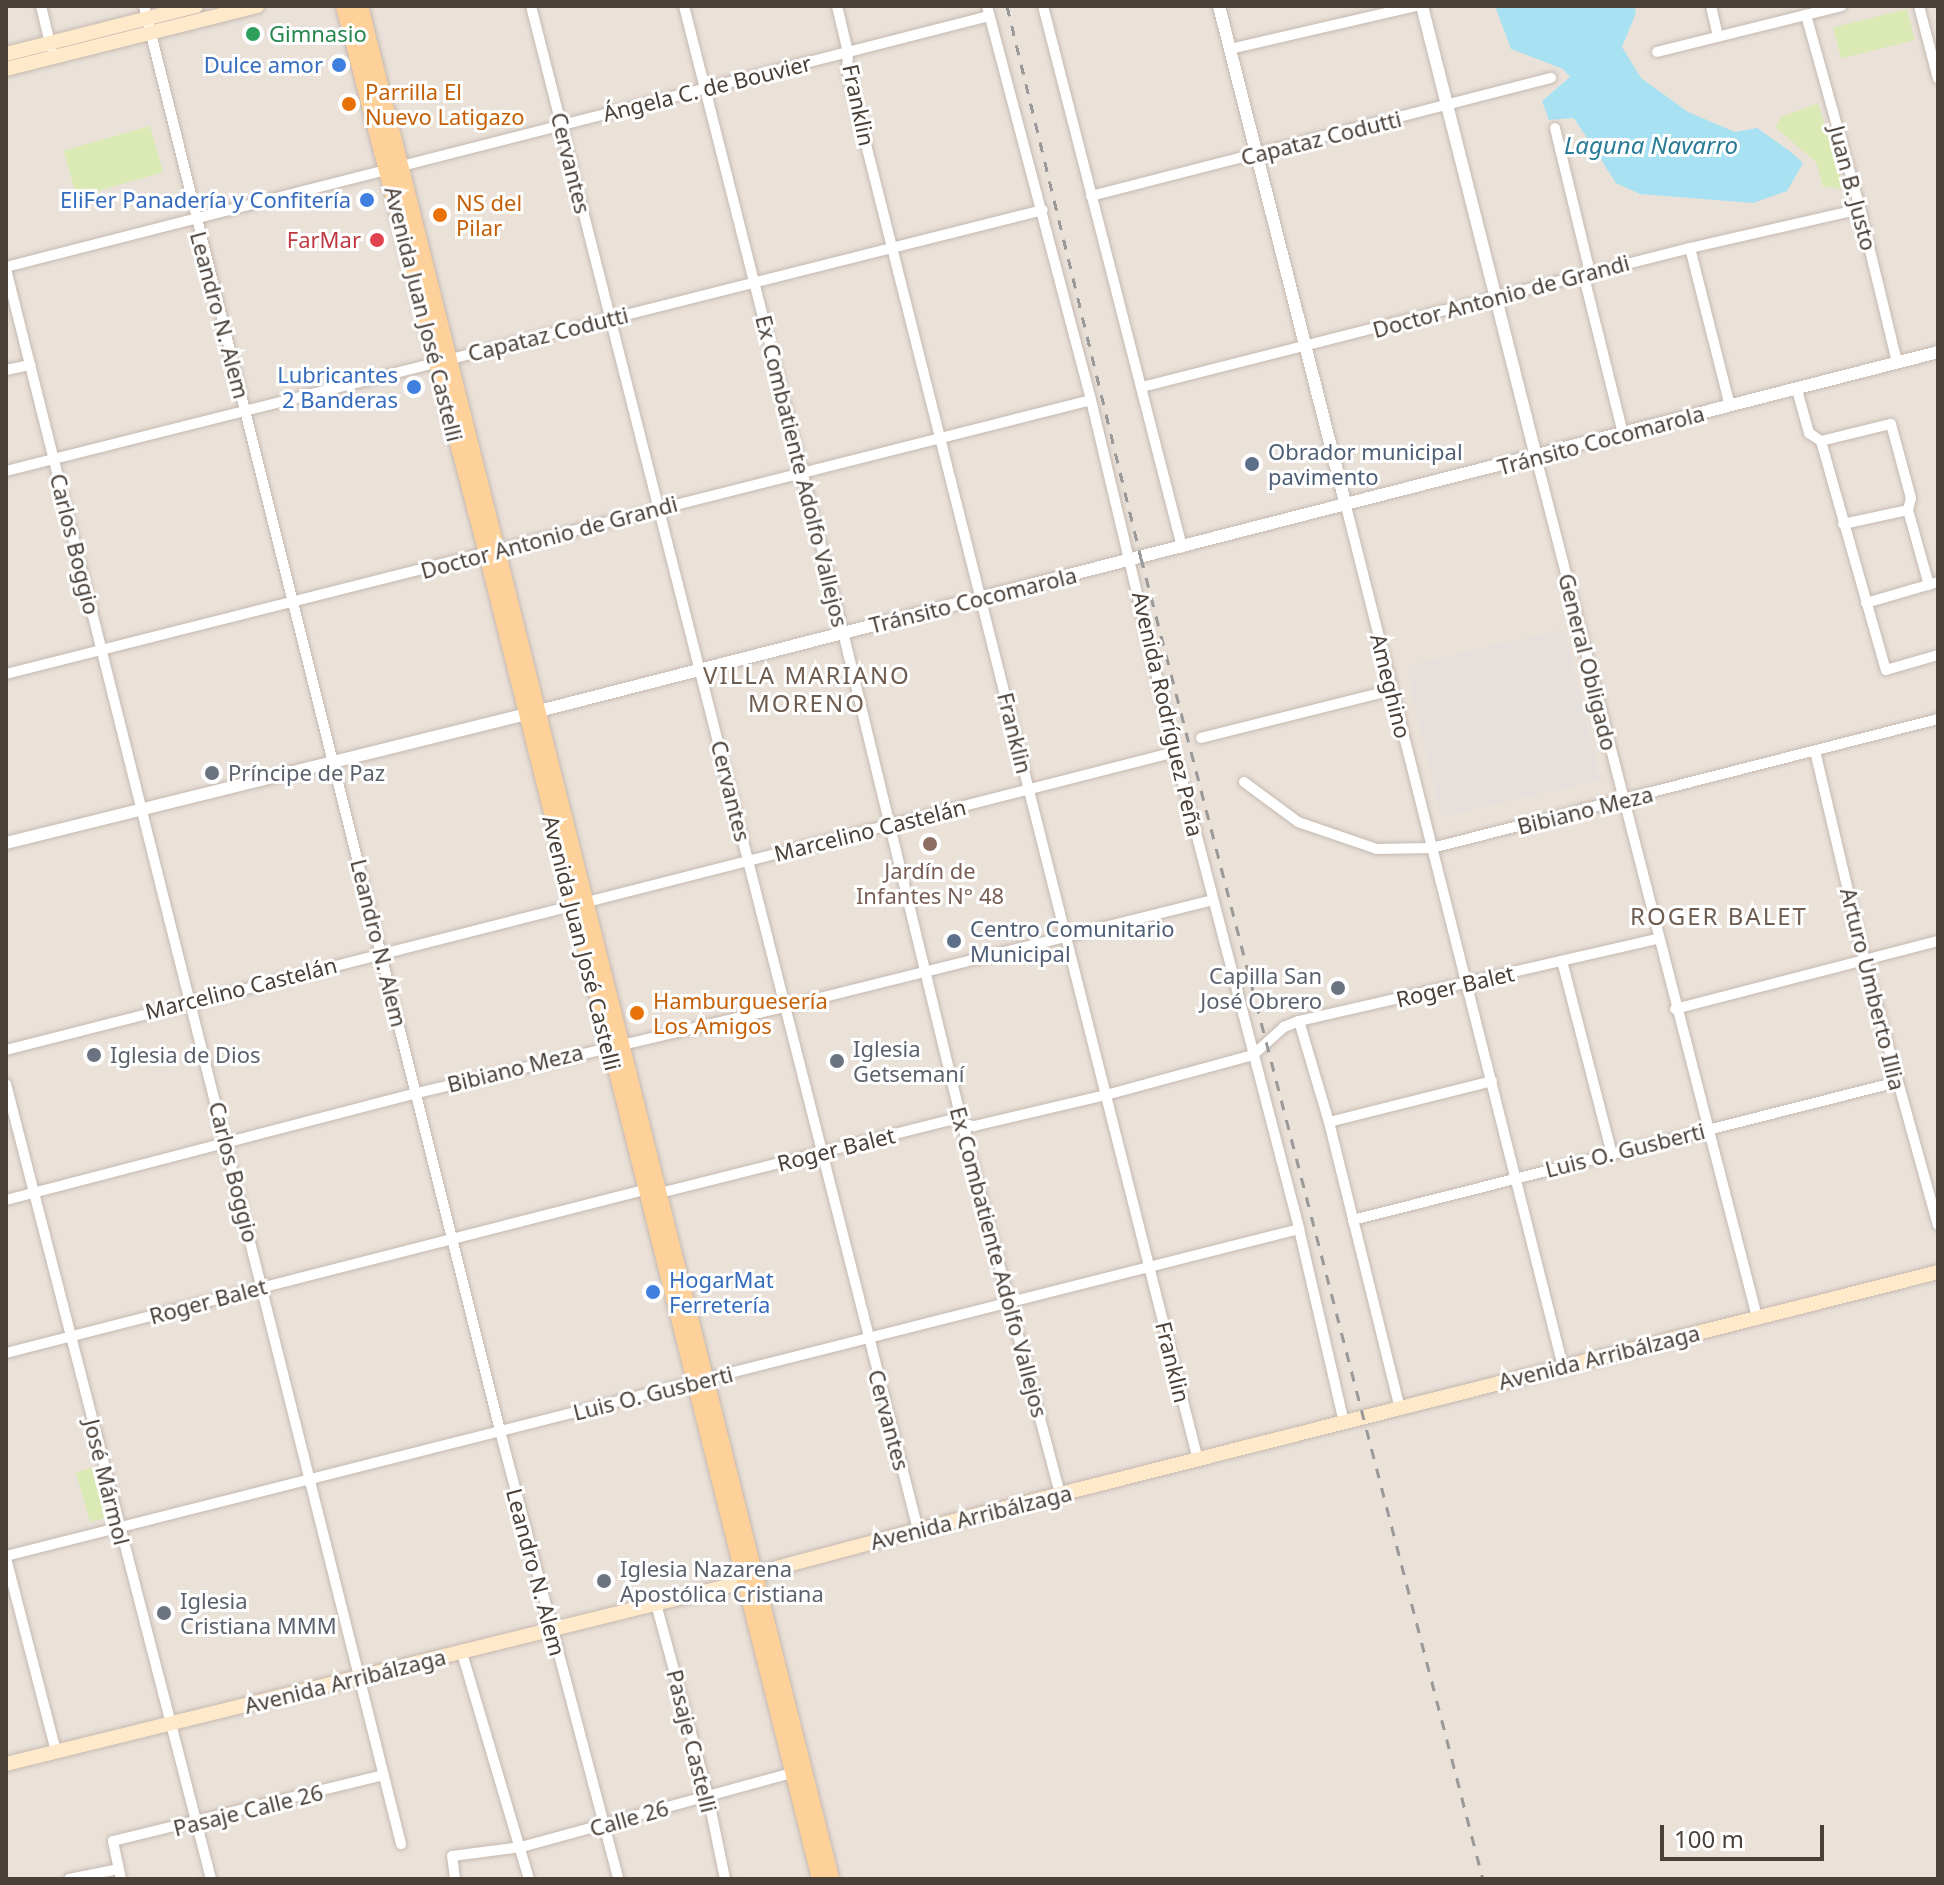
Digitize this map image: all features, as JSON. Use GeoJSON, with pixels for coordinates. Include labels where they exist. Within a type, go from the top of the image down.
{"type":"FeatureCollection","features":[{"type":"Feature","properties":{"kind":"main road"},"geometry":{"type":"LineString","coordinates":[[6,69],[52,50],[196,6]]}},
{"type":"Feature","properties":{"kind":"main road","name":"Avenida Juan José Castelli"},"geometry":{"type":"LineString","coordinates":[[344,6],[394,168]]}},
{"type":"Feature","properties":{"kind":"main road","name":"Avenida Juan José Castelli"},"geometry":{"type":"LineString","coordinates":[[360,6],[394,168],[493,552],[699,1382],[798,1770],[831,1879]]}},
{"type":"Feature","properties":{"kind":"main road"},"geometry":{"type":"LineString","coordinates":[[146,19],[248,7]]}},
{"type":"Feature","properties":{"kind":"main road"},"geometry":{"type":"LineString","coordinates":[[6,54],[52,50]]}},
{"type":"Feature","properties":{"kind":"main road","name":"Avenida Arribálzaga"},"geometry":{"type":"LineString","coordinates":[[6,1764],[360,1674],[551,1631],[918,1530],[1938,1272]]}},
{"type":"Feature","properties":{"kind":"main road","name":"Avenida Juan José Castelli"},"geometry":{"type":"LineString","coordinates":[[798,1770],[820,1879]]}},
{"type":"Feature","properties":{"kind":"street"},"geometry":{"type":"LineString","coordinates":[[41,6],[52,50]]}},
{"type":"Feature","properties":{"kind":"street","name":"Cervantes"},"geometry":{"type":"LineString","coordinates":[[531,6],[918,1530]]}},
{"type":"Feature","properties":{"kind":"street","name":"Ex Combatiente Adolfo Vallejos"},"geometry":{"type":"LineString","coordinates":[[684,6],[800,473],[843,632],[962,1123],[1060,1494]]}},
{"type":"Feature","properties":{"kind":"street","name":"Franklin"},"geometry":{"type":"LineString","coordinates":[[837,6],[848,52],[847,69],[1198,1460]]}},
{"type":"Feature","properties":{"kind":"street"},"geometry":{"type":"LineString","coordinates":[[1043,6],[1182,547]]}},
{"type":"Feature","properties":{"kind":"street","name":"Ameghino"},"geometry":{"type":"LineString","coordinates":[[1219,6],[1563,1367]]}},
{"type":"Feature","properties":{"kind":"street"},"geometry":{"type":"LineString","coordinates":[[1230,49],[1419,6]]}},
{"type":"Feature","properties":{"kind":"street","name":"General Obligado"},"geometry":{"type":"LineString","coordinates":[[1419,6],[1498,298],[1675,1009],[1757,1317]]}},
{"type":"Feature","properties":{"kind":"street"},"geometry":{"type":"LineString","coordinates":[[1711,6],[1718,36]]}},
{"type":"Feature","properties":{"kind":"street"},"geometry":{"type":"LineString","coordinates":[[1657,52],[1841,6]]}},
{"type":"Feature","properties":{"kind":"street"},"geometry":{"type":"LineString","coordinates":[[1919,6],[1938,79]]}},
{"type":"Feature","properties":{"kind":"street","name":"Ángela C. de Bouvier"},"geometry":{"type":"LineString","coordinates":[[6,268],[195,217],[705,90],[988,11]]}},
{"type":"Feature","properties":{"kind":"street","name":"Avenida Rodríguez Peña"},"geometry":{"type":"LineString","coordinates":[[988,11],[1091,400],[1175,752],[1299,1229],[1344,1423]]}},
{"type":"Feature","properties":{"kind":"street","name":"Juan B. Justo"},"geometry":{"type":"LineString","coordinates":[[1806,15],[1860,209],[1897,362]]}},
{"type":"Feature","properties":{"kind":"street","name":"Leandro N. Alem"},"geometry":{"type":"LineString","coordinates":[[146,19],[500,1431],[618,1879]]}},
{"type":"Feature","properties":{"kind":"street","name":"Capataz Codutti"},"geometry":{"type":"LineString","coordinates":[[1091,196],[1551,78]]}},
{"type":"Feature","properties":{"kind":"street"},"geometry":{"type":"LineString","coordinates":[[1555,128],[1588,264],[1586,285],[1623,433]]}},
{"type":"Feature","properties":{"kind":"street","name":"Doctor Antonio de Grandi"},"geometry":{"type":"LineString","coordinates":[[1142,387],[1587,273],[1860,209]]}},
{"type":"Feature","properties":{"kind":"street","name":"Capataz Codutti"},"geometry":{"type":"LineString","coordinates":[[6,471],[1043,210]]}},
{"type":"Feature","properties":{"kind":"street"},"geometry":{"type":"LineString","coordinates":[[1690,248],[1730,406]]}},
{"type":"Feature","properties":{"kind":"street","name":"Carlos Boggio"},"geometry":{"type":"LineString","coordinates":[[6,268],[401,1844]]}},
{"type":"Feature","properties":{"kind":"street","name":"Tránsito Cocomarola"},"geometry":{"type":"LineString","coordinates":[[6,843],[532,713],[1938,352]]}},
{"type":"Feature","properties":{"kind":"street"},"geometry":{"type":"LineString","coordinates":[[6,370],[30,365]]}},
{"type":"Feature","properties":{"kind":"street"},"geometry":{"type":"LineString","coordinates":[[1797,390],[1809,433],[1821,441],[1886,670],[1938,655]]}},
{"type":"Feature","properties":{"kind":"street","name":"Doctor Antonio de Grandi"},"geometry":{"type":"LineString","coordinates":[[6,674],[1091,400]]}},
{"type":"Feature","properties":{"kind":"street"},"geometry":{"type":"LineString","coordinates":[[1821,441],[1891,424],[1911,498],[1908,510],[1933,583],[1866,603]]}},
{"type":"Feature","properties":{"kind":"street"},"geometry":{"type":"LineString","coordinates":[[1843,524],[1908,510]]}},
{"type":"Feature","properties":{"kind":"street"},"geometry":{"type":"LineString","coordinates":[[1201,738],[1392,690]]}},
{"type":"Feature","properties":{"kind":"street","name":"Bibiano Meza"},"geometry":{"type":"LineString","coordinates":[[1244,782],[1298,822],[1377,849],[1432,848],[1938,719]]}},
{"type":"Feature","properties":{"kind":"street","name":"Arturo Umberto Illia"},"geometry":{"type":"LineString","coordinates":[[1815,751],[1864,959],[1938,1225]]}},
{"type":"Feature","properties":{"kind":"street","name":"Marcelino Castelán"},"geometry":{"type":"LineString","coordinates":[[6,1050],[381,951],[1175,752]]}},
{"type":"Feature","properties":{"kind":"street","name":"Bibiano Meza"},"geometry":{"type":"LineString","coordinates":[[6,1200],[417,1093],[784,1007],[1213,900]]}},
{"type":"Feature","properties":{"kind":"street","name":"Roger Balet"},"geometry":{"type":"LineString","coordinates":[[6,1353],[453,1238],[951,1120],[974,1126],[1106,1095],[1253,1055],[1284,1027],[1299,1021],[1658,939]]}},
{"type":"Feature","properties":{"kind":"street"},"geometry":{"type":"LineString","coordinates":[[1675,1009],[1938,941]]}},
{"type":"Feature","properties":{"kind":"street"},"geometry":{"type":"LineString","coordinates":[[1562,961],[1612,1154]]}},
{"type":"Feature","properties":{"kind":"street"},"geometry":{"type":"LineString","coordinates":[[1299,1021],[1329,1122],[1400,1408]]}},
{"type":"Feature","properties":{"kind":"street"},"geometry":{"type":"LineString","coordinates":[[1329,1122],[1492,1081]]}},
{"type":"Feature","properties":{"kind":"street","name":"Luis O. Gusberti"},"geometry":{"type":"LineString","coordinates":[[1353,1220],[1897,1082]]}},
{"type":"Feature","properties":{"kind":"street","name":"José Mármol"},"geometry":{"type":"LineString","coordinates":[[6,1084],[118,1528],[211,1879]]}},
{"type":"Feature","properties":{"kind":"street","name":"Luis O. Gusberti"},"geometry":{"type":"LineString","coordinates":[[6,1557],[1299,1229]]}},
{"type":"Feature","properties":{"kind":"street"},"geometry":{"type":"LineString","coordinates":[[6,1557],[56,1752]]}},
{"type":"Feature","properties":{"kind":"street","name":"Pasaje Castelli"},"geometry":{"type":"LineString","coordinates":[[656,1604],[708,1796],[725,1879]]}},
{"type":"Feature","properties":{"kind":"street"},"geometry":{"type":"LineString","coordinates":[[462,1653],[529,1879]]}},
{"type":"Feature","properties":{"kind":"street","name":"Calle 26"},"geometry":{"type":"LineString","coordinates":[[455,1879],[452,1856],[521,1847],[798,1770]]}},
{"type":"Feature","properties":{"kind":"street","name":"Pasaje Calle 26"},"geometry":{"type":"LineString","coordinates":[[119,1874],[113,1841],[197,1823],[383,1775]]}},
{"type":"Feature","properties":{"kind":"street"},"geometry":{"type":"LineString","coordinates":[[69,1879],[119,1874]]}},
{"type":"Feature","properties":{"kind":"shaded area"},"geometry":{"type":"Polygon","coordinates":[[[6,6],[1938,6],[1938,1879],[6,1879],[6,6]]]}},
{"type":"Feature","properties":{"kind":"shaded area"},"geometry":{"type":"Polygon","coordinates":[[[1565,629],[1600,780],[1441,817],[1406,666],[1565,629]]]}},
{"type":"Feature","properties":{"kind":"green space"},"geometry":{"type":"Polygon","coordinates":[[[1907,9],[1915,40],[1841,58],[1833,27],[1907,9]]]}},
{"type":"Feature","properties":{"kind":"green space"},"geometry":{"type":"Polygon","coordinates":[[[1818,103],[1845,190],[1823,186],[1816,162],[1775,127],[1782,117],[1818,103]]]}},
{"type":"Feature","properties":{"kind":"green space"},"geometry":{"type":"Polygon","coordinates":[[[150,126],[163,172],[77,197],[63,151],[150,126]]]}},
{"type":"Feature","properties":{"kind":"green space"},"geometry":{"type":"Polygon","coordinates":[[[94,1467],[108,1517],[90,1522],[76,1472],[94,1467]]]}},
{"type":"Feature","properties":{"kind":"water","name":"Laguna Navarro"},"geometry":{"type":"Polygon","coordinates":[[[1495,6],[1634,6],[1636,13],[1622,47],[1641,78],[1688,112],[1735,132],[1757,128],[1803,163],[1787,191],[1753,203],[1640,194],[1616,183],[1574,118],[1549,120],[1542,101],[1570,77],[1563,69],[1511,49],[1495,6]]]}},
{"type":"Feature","properties":{"kind":"railway"},"geometry":{"type":"LineString","coordinates":[[1007,6],[1141,558],[1483,1879]]}},
{"type":"Feature","properties":{"kind":"place","name":"Gimnasio"},"geometry":{"type":"Point","coordinates":[253,34]}},
{"type":"Feature","properties":{"kind":"place","name":"Dulce amor"},"geometry":{"type":"Point","coordinates":[339,65]}},
{"type":"Feature","properties":{"kind":"place","name":"Parrilla El Nuevo Latigazo"},"geometry":{"type":"Point","coordinates":[349,104]}},
{"type":"Feature","properties":{"kind":"place","name":"EliFer Panadería y Confitería"},"geometry":{"type":"Point","coordinates":[367,200]}},
{"type":"Feature","properties":{"kind":"place","name":"NS del Pilar"},"geometry":{"type":"Point","coordinates":[440,215]}},
{"type":"Feature","properties":{"kind":"place","name":"FarMar"},"geometry":{"type":"Point","coordinates":[377,240]}},
{"type":"Feature","properties":{"kind":"place","name":"Lubricantes 2 Banderas"},"geometry":{"type":"Point","coordinates":[414,387]}},
{"type":"Feature","properties":{"kind":"place","name":"Obrador municipal pavimento"},"geometry":{"type":"Point","coordinates":[1252,464]}},
{"type":"Feature","properties":{"kind":"place","name":"Príncipe de Paz"},"geometry":{"type":"Point","coordinates":[212,773]}},
{"type":"Feature","properties":{"kind":"place","name":"Jardín de Infantes N° 48"},"geometry":{"type":"Point","coordinates":[930,844]}},
{"type":"Feature","properties":{"kind":"place","name":"Centro Comunitario Municipal"},"geometry":{"type":"Point","coordinates":[954,941]}},
{"type":"Feature","properties":{"kind":"place","name":"Capilla San José Obrero"},"geometry":{"type":"Point","coordinates":[1338,988]}},
{"type":"Feature","properties":{"kind":"place","name":"Hamburguesería Los Amigos"},"geometry":{"type":"Point","coordinates":[637,1013]}},
{"type":"Feature","properties":{"kind":"place","name":"Iglesia de Dios"},"geometry":{"type":"Point","coordinates":[94,1055]}},
{"type":"Feature","properties":{"kind":"place","name":"Iglesia Getsemaní"},"geometry":{"type":"Point","coordinates":[837,1061]}},
{"type":"Feature","properties":{"kind":"place","name":"HogarMat Ferretería"},"geometry":{"type":"Point","coordinates":[653,1292]}},
{"type":"Feature","properties":{"kind":"place","name":"Iglesia Nazarena Apostólica Cristiana"},"geometry":{"type":"Point","coordinates":[604,1581]}},
{"type":"Feature","properties":{"kind":"place","name":"Iglesia Cristiana MMM"},"geometry":{"type":"Point","coordinates":[164,1613]}},
{"type":"Feature","properties":{"kind":"district","name":"VILLA MARIANO MORENO"},"geometry":{"type":"Point","coordinates":[807,689]}},
{"type":"Feature","properties":{"kind":"district","name":"ROGER BALET"},"geometry":{"type":"Point","coordinates":[1719,916]}}]}
